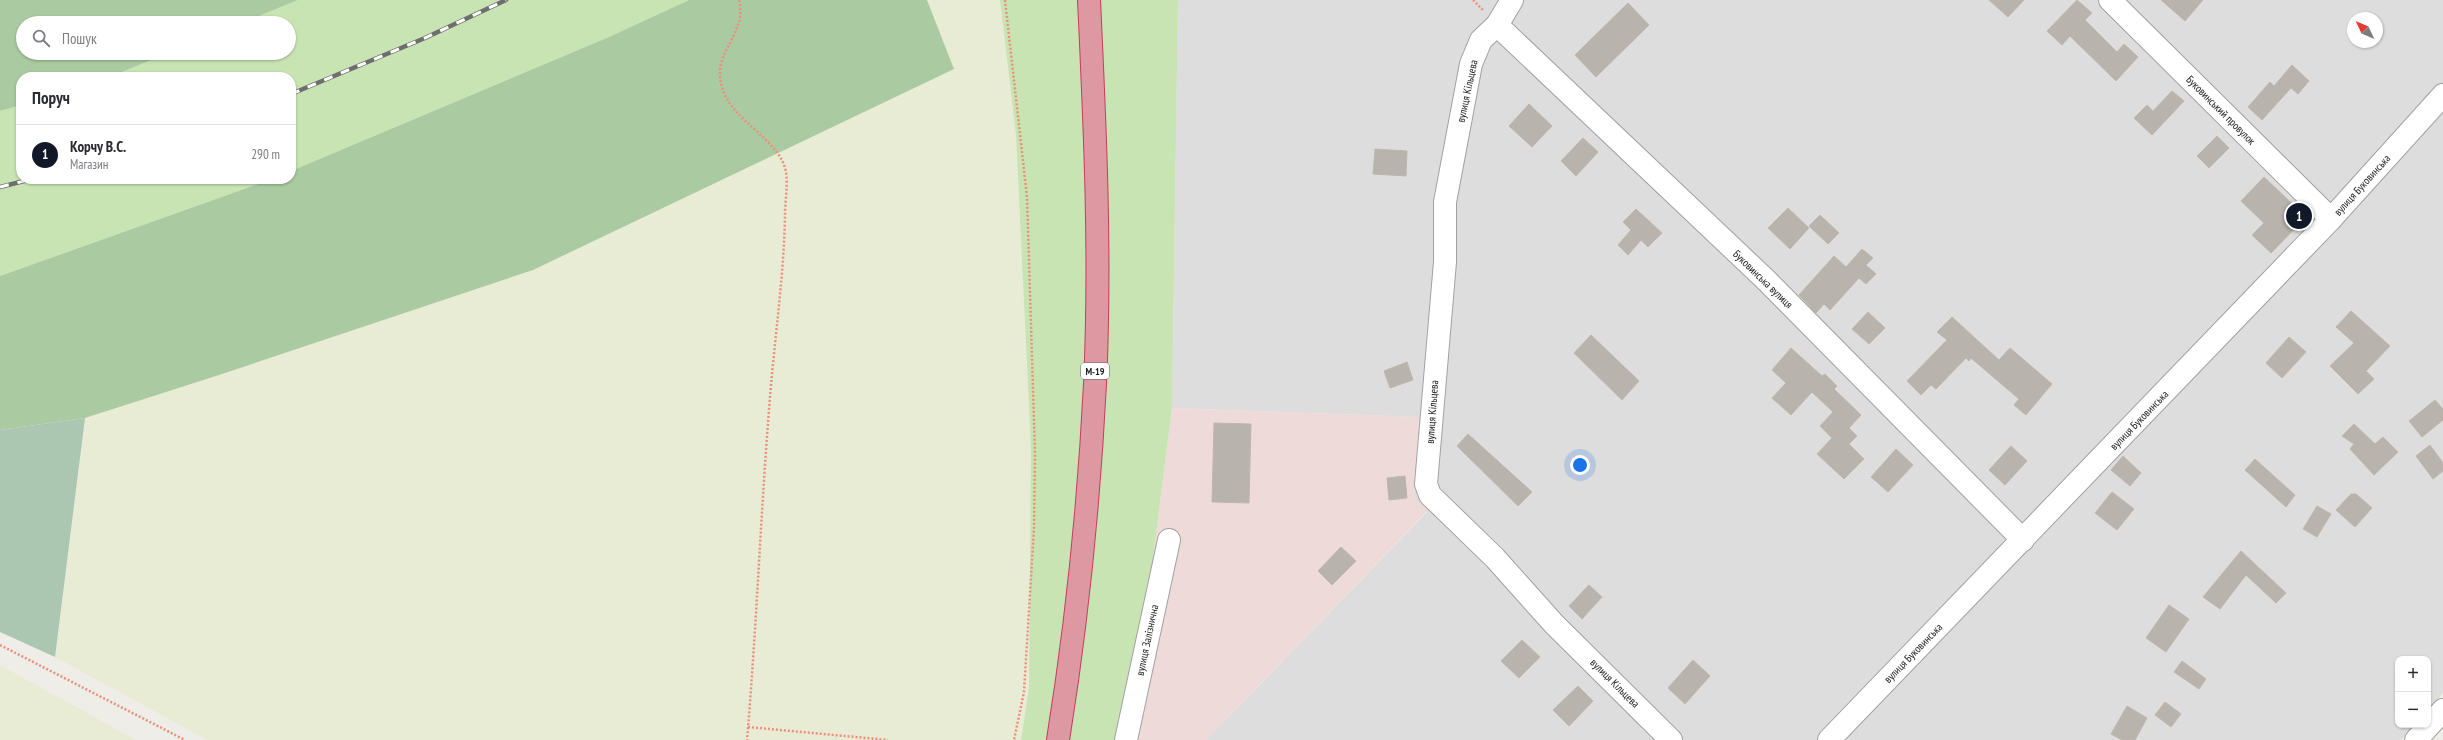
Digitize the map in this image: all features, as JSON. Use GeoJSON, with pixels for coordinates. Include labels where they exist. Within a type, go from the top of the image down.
{"type":"FeatureCollection","features":[{"type":"Feature","properties":{"kind":"highway","name":"М-19"},"geometry":{"type":"LineString","coordinates":[[1058,740],[1086,524],[1095,383],[1096,256],[1089,0]]}},
{"type":"Feature","properties":{"kind":"street","name":"вулиця Кільцева"},"geometry":{"type":"LineString","coordinates":[[1512,0],[1497,25],[1481,40],[1471,64],[1445,202],[1445,262],[1426,484],[1430,495],[1495,558],[1554,624],[1671,740]]}},
{"type":"Feature","properties":{"kind":"street","name":"Буковинський провулок"},"geometry":{"type":"LineString","coordinates":[[2110,0],[2331,219]]}},
{"type":"Feature","properties":{"kind":"street","name":"Буковинська вулиця"},"geometry":{"type":"LineString","coordinates":[[1497,25],[1766,280],[2023,540]]}},
{"type":"Feature","properties":{"kind":"street","name":"вулиця Буковинська"},"geometry":{"type":"LineString","coordinates":[[1829,740],[2331,219],[2443,95]]}},
{"type":"Feature","properties":{"kind":"street","name":"вулиця Залізнична"},"geometry":{"type":"LineString","coordinates":[[1126,740],[1169,540]]}},
{"type":"Feature","properties":{"kind":"street"},"geometry":{"type":"LineString","coordinates":[[2416,740],[2443,710]]}},
{"type":"Feature","properties":{"kind":"path"},"geometry":{"type":"LineString","coordinates":[[739,0],[742,9],[737,33],[725,49],[719,70],[722,88],[732,106],[780,156],[786,173],[784,234],[766,449],[746,740]]}},
{"type":"Feature","properties":{"kind":"path"},"geometry":{"type":"LineString","coordinates":[[1005,0],[1028,197],[1035,453],[1034,528],[1024,692],[1014,740]]}},
{"type":"Feature","properties":{"kind":"path"},"geometry":{"type":"LineString","coordinates":[[0,646],[185,740]]}},
{"type":"Feature","properties":{"kind":"path"},"geometry":{"type":"LineString","coordinates":[[748,727],[888,740]]}},
{"type":"Feature","properties":{"kind":"shaded area"},"geometry":{"type":"Polygon","coordinates":[[[1178,0],[2443,0],[2443,693],[2431,707],[2431,656],[2395,656],[2395,728],[2412,728],[2401,740],[1206,740],[1427,512],[1414,496],[1419,417],[1172,408],[1178,0]]]}},
{"type":"Feature","properties":{"kind":"shaded area"},"geometry":{"type":"Polygon","coordinates":[[[1172,408],[1419,417],[1414,496],[1427,511],[1206,740],[1130,740],[1172,408]]]}},
{"type":"Feature","properties":{"kind":"green space"},"geometry":{"type":"Polygon","coordinates":[[[0,0],[298,0],[259,16],[16,16],[16,60],[151,60],[122,72],[16,72],[16,106],[0,111],[0,0]]]}},
{"type":"Feature","properties":{"kind":"green space"},"geometry":{"type":"Polygon","coordinates":[[[298,0],[689,0],[609,37],[296,169],[296,72],[122,72],[151,60],[296,60],[296,16],[259,16],[298,0]]]}},
{"type":"Feature","properties":{"kind":"green space"},"geometry":{"type":"Polygon","coordinates":[[[689,0],[927,0],[954,69],[533,270],[219,375],[85,418],[0,430],[0,276],[258,184],[296,184],[296,169],[609,37],[689,0]]]}},
{"type":"Feature","properties":{"kind":"green space"},"geometry":{"type":"Polygon","coordinates":[[[927,0],[1000,0],[1016,135],[1031,449],[1029,687],[1021,740],[207,740],[55,657],[85,418],[219,375],[533,270],[954,69],[927,0]]]}},
{"type":"Feature","properties":{"kind":"green space"},"geometry":{"type":"Polygon","coordinates":[[[1000,0],[1178,0],[1172,408],[1130,740],[1021,740],[1029,687],[1031,449],[1016,135],[1000,0]]]}},
{"type":"Feature","properties":{"kind":"green space"},"geometry":{"type":"Polygon","coordinates":[[[16,106],[16,184],[258,184],[0,276],[0,111],[16,106]]]}},
{"type":"Feature","properties":{"kind":"green space"},"geometry":{"type":"Polygon","coordinates":[[[85,418],[55,657],[0,632],[0,430],[85,418]]]}},
{"type":"Feature","properties":{"kind":"green space"},"geometry":{"type":"Polygon","coordinates":[[[0,665],[136,740],[0,740],[0,665]]]}},
{"type":"Feature","properties":{"kind":"building"},"geometry":{"type":"Polygon","coordinates":[[[1989,0],[2024,0],[2008,17],[1989,0]]]}},
{"type":"Feature","properties":{"kind":"building"},"geometry":{"type":"Polygon","coordinates":[[[2077,0],[2092,13],[2085,20],[2117,52],[2124,44],[2138,57],[2116,81],[2070,36],[2062,45],[2047,31],[2077,0]]]}},
{"type":"Feature","properties":{"kind":"building"},"geometry":{"type":"Polygon","coordinates":[[[2161,0],[2203,0],[2185,21],[2161,0]]]}},
{"type":"Feature","properties":{"kind":"building"},"geometry":{"type":"Polygon","coordinates":[[[1628,3],[1649,25],[1596,77],[1575,55],[1628,3]]]}},
{"type":"Feature","properties":{"kind":"building"},"geometry":{"type":"Polygon","coordinates":[[[2292,65],[2309,81],[2298,94],[2291,88],[2262,120],[2248,107],[2270,82],[2274,86],[2292,65]]]}},
{"type":"Feature","properties":{"kind":"building"},"geometry":{"type":"Polygon","coordinates":[[[2172,91],[2184,101],[2152,135],[2134,118],[2147,105],[2153,111],[2172,91]]]}},
{"type":"Feature","properties":{"kind":"building"},"geometry":{"type":"Polygon","coordinates":[[[1529,104],[1552,126],[1532,147],[1509,126],[1529,104]]]}},
{"type":"Feature","properties":{"kind":"building"},"geometry":{"type":"Polygon","coordinates":[[[2217,136],[2229,148],[2209,168],[2197,156],[2217,136]]]}},
{"type":"Feature","properties":{"kind":"building"},"geometry":{"type":"Polygon","coordinates":[[[1583,138],[1598,152],[1576,176],[1561,161],[1583,138]]]}},
{"type":"Feature","properties":{"kind":"building"},"geometry":{"type":"Polygon","coordinates":[[[1375,149],[1407,151],[1406,176],[1373,174],[1375,149]]]}},
{"type":"Feature","properties":{"kind":"building"},"geometry":{"type":"Polygon","coordinates":[[[2264,177],[2306,217],[2271,253],[2252,235],[2264,223],[2241,201],[2264,177]]]}},
{"type":"Feature","properties":{"kind":"building"},"geometry":{"type":"Polygon","coordinates":[[[1788,208],[1809,228],[1790,249],[1768,228],[1788,208]]]}},
{"type":"Feature","properties":{"kind":"building"},"geometry":{"type":"Polygon","coordinates":[[[1636,209],[1662,233],[1648,247],[1641,240],[1628,255],[1618,245],[1631,230],[1623,222],[1636,209]]]}},
{"type":"Feature","properties":{"kind":"building"},"geometry":{"type":"Polygon","coordinates":[[[1820,215],[1839,233],[1828,244],[1809,226],[1820,215]]]}},
{"type":"Feature","properties":{"kind":"building"},"geometry":{"type":"Polygon","coordinates":[[[1862,249],[1873,258],[1866,265],[1876,274],[1866,284],[1859,278],[1830,310],[1824,304],[1816,313],[1799,295],[1834,256],[1846,267],[1862,249]]]}},
{"type":"Feature","properties":{"kind":"building"},"geometry":{"type":"Polygon","coordinates":[[[2351,311],[2390,346],[2366,371],[2374,379],[2358,394],[2330,366],[2354,343],[2336,327],[2351,311]]]}},
{"type":"Feature","properties":{"kind":"building"},"geometry":{"type":"Polygon","coordinates":[[[1868,312],[1885,328],[1869,344],[1852,329],[1868,312]]]}},
{"type":"Feature","properties":{"kind":"building"},"geometry":{"type":"Polygon","coordinates":[[[1952,317],[1999,360],[2010,348],[2052,384],[2026,415],[2014,405],[2019,399],[1971,358],[1969,361],[1966,358],[1936,389],[1931,385],[1921,395],[1907,381],[1947,340],[1937,332],[1952,317]]]}},
{"type":"Feature","properties":{"kind":"building"},"geometry":{"type":"Polygon","coordinates":[[[1591,335],[1639,381],[1622,400],[1574,353],[1591,335]]]}},
{"type":"Feature","properties":{"kind":"building"},"geometry":{"type":"Polygon","coordinates":[[[2289,337],[2306,352],[2282,378],[2266,363],[2289,337]]]}},
{"type":"Feature","properties":{"kind":"building"},"geometry":{"type":"Polygon","coordinates":[[[1791,348],[1822,376],[1825,374],[1837,386],[1834,389],[1861,415],[1849,428],[1857,436],[1849,444],[1864,459],[1844,479],[1817,454],[1832,438],[1820,426],[1833,412],[1812,392],[1791,415],[1772,398],[1786,383],[1772,370],[1791,348]]]}},
{"type":"Feature","properties":{"kind":"building"},"geometry":{"type":"Polygon","coordinates":[[[1407,362],[1413,380],[1390,388],[1384,371],[1407,362]]]}},
{"type":"Feature","properties":{"kind":"building"},"geometry":{"type":"Polygon","coordinates":[[[2435,400],[2443,409],[2443,420],[2422,437],[2409,421],[2435,400]]]}},
{"type":"Feature","properties":{"kind":"building"},"geometry":{"type":"Polygon","coordinates":[[[1214,423],[1251,424],[1249,503],[1212,502],[1214,423]]]}},
{"type":"Feature","properties":{"kind":"building"},"geometry":{"type":"Polygon","coordinates":[[[2354,424],[2375,444],[2383,437],[2398,452],[2374,475],[2350,449],[2354,444],[2342,436],[2354,424]]]}},
{"type":"Feature","properties":{"kind":"building"},"geometry":{"type":"Polygon","coordinates":[[[1468,434],[1532,492],[1518,506],[1457,446],[1468,434]]]}},
{"type":"Feature","properties":{"kind":"building"},"geometry":{"type":"Polygon","coordinates":[[[2430,445],[2443,463],[2443,471],[2433,479],[2416,456],[2430,445]]]}},
{"type":"Feature","properties":{"kind":"building"},"geometry":{"type":"Polygon","coordinates":[[[2011,446],[2027,461],[2005,485],[1989,470],[2011,446]]]}},
{"type":"Feature","properties":{"kind":"building"},"geometry":{"type":"Polygon","coordinates":[[[1896,449],[1913,465],[1888,492],[1871,477],[1896,449]]]}},
{"type":"Feature","properties":{"kind":"building"},"geometry":{"type":"Polygon","coordinates":[[[2123,456],[2141,473],[2130,486],[2111,470],[2123,456]]]}},
{"type":"Feature","properties":{"kind":"building"},"geometry":{"type":"Polygon","coordinates":[[[2255,459],[2295,495],[2286,507],[2245,470],[2255,459]]]}},
{"type":"Feature","properties":{"kind":"building"},"geometry":{"type":"Polygon","coordinates":[[[1405,476],[1407,498],[1389,500],[1387,478],[1405,476]]]}},
{"type":"Feature","properties":{"kind":"building"},"geometry":{"type":"Polygon","coordinates":[[[2112,492],[2134,509],[2117,530],[2095,513],[2112,492]]]}},
{"type":"Feature","properties":{"kind":"building"},"geometry":{"type":"Polygon","coordinates":[[[2351,494],[2356,494],[2372,508],[2355,527],[2336,510],[2351,494]]]}},
{"type":"Feature","properties":{"kind":"building"},"geometry":{"type":"Polygon","coordinates":[[[2317,506],[2331,514],[2317,537],[2303,529],[2317,506]]]}},
{"type":"Feature","properties":{"kind":"building"},"geometry":{"type":"Polygon","coordinates":[[[1341,547],[1356,561],[1332,585],[1318,571],[1341,547]]]}},
{"type":"Feature","properties":{"kind":"building"},"geometry":{"type":"Polygon","coordinates":[[[2241,551],[2286,593],[2276,603],[2246,575],[2220,609],[2203,597],[2241,551]]]}},
{"type":"Feature","properties":{"kind":"building"},"geometry":{"type":"Polygon","coordinates":[[[1589,585],[1602,597],[1582,619],[1569,606],[1589,585]]]}},
{"type":"Feature","properties":{"kind":"building"},"geometry":{"type":"Polygon","coordinates":[[[2169,605],[2189,619],[2166,652],[2146,638],[2169,605]]]}},
{"type":"Feature","properties":{"kind":"building"},"geometry":{"type":"Polygon","coordinates":[[[1522,640],[1540,657],[1519,678],[1501,661],[1522,640]]]}},
{"type":"Feature","properties":{"kind":"building"},"geometry":{"type":"Polygon","coordinates":[[[1693,660],[1710,676],[1685,704],[1668,688],[1693,660]]]}},
{"type":"Feature","properties":{"kind":"building"},"geometry":{"type":"Polygon","coordinates":[[[2182,661],[2206,679],[2199,689],[2174,672],[2182,661]]]}},
{"type":"Feature","properties":{"kind":"building"},"geometry":{"type":"Polygon","coordinates":[[[1578,686],[1593,701],[1569,726],[1553,710],[1578,686]]]}},
{"type":"Feature","properties":{"kind":"building"},"geometry":{"type":"Polygon","coordinates":[[[2165,702],[2181,714],[2171,727],[2155,715],[2165,702]]]}},
{"type":"Feature","properties":{"kind":"building"},"geometry":{"type":"Polygon","coordinates":[[[2127,706],[2147,718],[2135,740],[2122,740],[2111,734],[2127,706]]]}},
{"type":"Feature","properties":{"kind":"railway"},"geometry":{"type":"LineString","coordinates":[[296,92],[425,38],[506,0]]}},
{"type":"Feature","properties":{"kind":"railway"},"geometry":{"type":"LineString","coordinates":[[0,187],[16,183]]}},
{"type":"Feature","properties":{"kind":"place","name":"Корчу В.С."},"geometry":{"type":"Point","coordinates":[2299,216]}}]}
